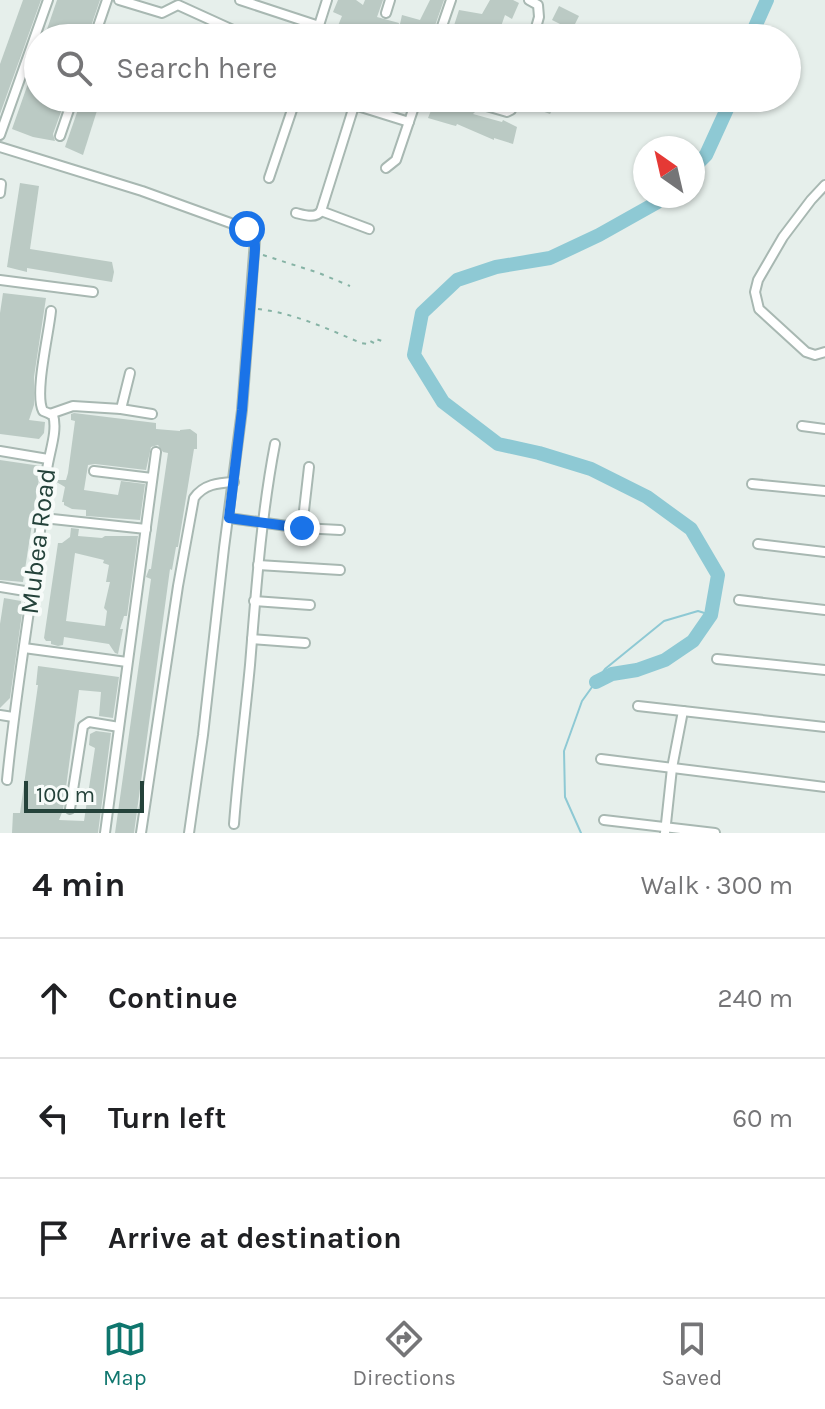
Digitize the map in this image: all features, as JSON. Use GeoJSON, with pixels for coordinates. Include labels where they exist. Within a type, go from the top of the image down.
{"type":"FeatureCollection","features":[{"type":"Feature","properties":{"kind":"street"},"geometry":{"type":"LineString","coordinates":[[39,24],[48,0]]}},
{"type":"Feature","properties":{"kind":"street"},"geometry":{"type":"LineString","coordinates":[[99,24],[107,0]]}},
{"type":"Feature","properties":{"kind":"street"},"geometry":{"type":"LineString","coordinates":[[119,0],[162,13],[178,5],[220,24]]}},
{"type":"Feature","properties":{"kind":"street"},"geometry":{"type":"LineString","coordinates":[[153,10],[157,0]]}},
{"type":"Feature","properties":{"kind":"street"},"geometry":{"type":"LineString","coordinates":[[240,0],[313,24]]}},
{"type":"Feature","properties":{"kind":"street"},"geometry":{"type":"LineString","coordinates":[[320,24],[327,0]]}},
{"type":"Feature","properties":{"kind":"street"},"geometry":{"type":"LineString","coordinates":[[386,13],[390,0]]}},
{"type":"Feature","properties":{"kind":"street"},"geometry":{"type":"LineString","coordinates":[[443,24],[451,0]]}},
{"type":"Feature","properties":{"kind":"street"},"geometry":{"type":"LineString","coordinates":[[529,0],[538,5],[540,11],[537,24]]}},
{"type":"Feature","properties":{"kind":"street"},"geometry":{"type":"LineString","coordinates":[[0,135],[24,68]]}},
{"type":"Feature","properties":{"kind":"street"},"geometry":{"type":"LineString","coordinates":[[60,136],[68,112]]}},
{"type":"Feature","properties":{"kind":"street"},"geometry":{"type":"LineString","coordinates":[[269,178],[291,112]]}},
{"type":"Feature","properties":{"kind":"street"},"geometry":{"type":"LineString","coordinates":[[296,213],[314,216],[321,211],[352,112]]}},
{"type":"Feature","properties":{"kind":"street"},"geometry":{"type":"LineString","coordinates":[[375,112],[409,122]]}},
{"type":"Feature","properties":{"kind":"street"},"geometry":{"type":"LineString","coordinates":[[386,168],[396,160],[412,112]]}},
{"type":"Feature","properties":{"kind":"street"},"geometry":{"type":"LineString","coordinates":[[0,147],[142,191],[247,229],[255,240],[234,482],[189,833]]}},
{"type":"Feature","properties":{"kind":"street"},"geometry":{"type":"LineString","coordinates":[[825,185],[783,237],[758,280],[755,292],[759,309],[806,352],[815,355],[825,352]]}},
{"type":"Feature","properties":{"kind":"street"},"geometry":{"type":"LineString","coordinates":[[321,211],[369,229]]}},
{"type":"Feature","properties":{"kind":"street"},"geometry":{"type":"LineString","coordinates":[[0,280],[93,292]]}},
{"type":"Feature","properties":{"kind":"street","name":"Mubea Road"},"geometry":{"type":"LineString","coordinates":[[7,780],[55,419],[43,411],[40,403],[51,311]]}},
{"type":"Feature","properties":{"kind":"street"},"geometry":{"type":"LineString","coordinates":[[121,409],[130,373]]}},
{"type":"Feature","properties":{"kind":"street"},"geometry":{"type":"LineString","coordinates":[[49,414],[73,406],[152,414]]}},
{"type":"Feature","properties":{"kind":"street"},"geometry":{"type":"LineString","coordinates":[[802,426],[825,429]]}},
{"type":"Feature","properties":{"kind":"street"},"geometry":{"type":"LineString","coordinates":[[234,824],[254,601],[275,444]]}},
{"type":"Feature","properties":{"kind":"street"},"geometry":{"type":"LineString","coordinates":[[0,451],[48,459]]}},
{"type":"Feature","properties":{"kind":"street"},"geometry":{"type":"LineString","coordinates":[[105,833],[156,452]]}},
{"type":"Feature","properties":{"kind":"street"},"geometry":{"type":"LineString","coordinates":[[302,528],[309,467]]}},
{"type":"Feature","properties":{"kind":"street"},"geometry":{"type":"LineString","coordinates":[[94,471],[152,478]]}},
{"type":"Feature","properties":{"kind":"street"},"geometry":{"type":"LineString","coordinates":[[141,833],[194,498],[215,483],[234,482]]}},
{"type":"Feature","properties":{"kind":"street"},"geometry":{"type":"LineString","coordinates":[[752,484],[825,491]]}},
{"type":"Feature","properties":{"kind":"street"},"geometry":{"type":"LineString","coordinates":[[43,518],[146,529]]}},
{"type":"Feature","properties":{"kind":"street"},"geometry":{"type":"LineString","coordinates":[[229,518],[340,530]]}},
{"type":"Feature","properties":{"kind":"street"},"geometry":{"type":"LineString","coordinates":[[758,544],[825,552]]}},
{"type":"Feature","properties":{"kind":"street"},"geometry":{"type":"LineString","coordinates":[[258,565],[340,570]]}},
{"type":"Feature","properties":{"kind":"street"},"geometry":{"type":"LineString","coordinates":[[0,587],[31,592]]}},
{"type":"Feature","properties":{"kind":"street"},"geometry":{"type":"LineString","coordinates":[[739,600],[825,610]]}},
{"type":"Feature","properties":{"kind":"street"},"geometry":{"type":"LineString","coordinates":[[254,601],[310,605]]}},
{"type":"Feature","properties":{"kind":"street"},"geometry":{"type":"LineString","coordinates":[[252,639],[305,643]]}},
{"type":"Feature","properties":{"kind":"street"},"geometry":{"type":"LineString","coordinates":[[24,648],[127,662]]}},
{"type":"Feature","properties":{"kind":"street"},"geometry":{"type":"LineString","coordinates":[[717,659],[825,670]]}},
{"type":"Feature","properties":{"kind":"street"},"geometry":{"type":"LineString","coordinates":[[638,706],[825,727]]}},
{"type":"Feature","properties":{"kind":"street"},"geometry":{"type":"LineString","coordinates":[[666,830],[672,768],[683,711]]}},
{"type":"Feature","properties":{"kind":"street"},"geometry":{"type":"LineString","coordinates":[[0,715],[13,717]]}},
{"type":"Feature","properties":{"kind":"street"},"geometry":{"type":"LineString","coordinates":[[70,809],[83,726],[89,722],[119,727]]}},
{"type":"Feature","properties":{"kind":"street"},"geometry":{"type":"LineString","coordinates":[[601,759],[825,787]]}},
{"type":"Feature","properties":{"kind":"street"},"geometry":{"type":"LineString","coordinates":[[604,820],[666,830],[715,833]]}},
{"type":"Feature","properties":{"kind":"path"},"geometry":{"type":"LineString","coordinates":[[254,252],[350,286]]}},
{"type":"Feature","properties":{"kind":"path"},"geometry":{"type":"LineString","coordinates":[[249,309],[268,310],[315,323],[361,343],[374,343],[376,339],[382,341]]}},
{"type":"Feature","properties":{"kind":"building"},"geometry":{"type":"Polygon","coordinates":[[[23,0],[41,0],[32,24],[24,24],[24,47],[0,114],[0,64],[23,0]]]}},
{"type":"Feature","properties":{"kind":"building"},"geometry":{"type":"Polygon","coordinates":[[[57,0],[100,0],[92,24],[49,24],[57,0]]]}},
{"type":"Feature","properties":{"kind":"building"},"geometry":{"type":"Polygon","coordinates":[[[338,0],[356,0],[363,5],[365,0],[383,0],[377,17],[399,23],[339,24],[342,16],[333,12],[338,0]]]}},
{"type":"Feature","properties":{"kind":"building"},"geometry":{"type":"Polygon","coordinates":[[[430,0],[444,0],[436,24],[400,24],[402,15],[420,20],[430,0]]]}},
{"type":"Feature","properties":{"kind":"building"},"geometry":{"type":"Polygon","coordinates":[[[490,0],[519,3],[512,19],[505,15],[502,24],[454,24],[459,10],[482,14],[490,0]]]}},
{"type":"Feature","properties":{"kind":"building"},"geometry":{"type":"Polygon","coordinates":[[[559,6],[579,16],[575,24],[560,24],[552,20],[559,6]]]}},
{"type":"Feature","properties":{"kind":"building"},"geometry":{"type":"Polygon","coordinates":[[[24,95],[24,112],[61,112],[53,134],[55,141],[12,129],[24,95]]]}},
{"type":"Feature","properties":{"kind":"building"},"geometry":{"type":"Polygon","coordinates":[[[77,112],[97,112],[83,155],[65,147],[77,112]]]}},
{"type":"Feature","properties":{"kind":"building"},"geometry":{"type":"Polygon","coordinates":[[[430,112],[475,112],[473,114],[503,120],[517,127],[513,144],[494,140],[457,124],[428,118],[430,112]]]}},
{"type":"Feature","properties":{"kind":"building"},"geometry":{"type":"Polygon","coordinates":[[[20,183],[39,186],[30,249],[112,262],[112,282],[7,267],[20,183]]]}},
{"type":"Feature","properties":{"kind":"building"},"geometry":{"type":"Polygon","coordinates":[[[3,293],[46,298],[34,377],[34,405],[29,420],[45,422],[44,433],[39,439],[0,434],[0,313],[3,293]]]}},
{"type":"Feature","properties":{"kind":"building"},"geometry":{"type":"Polygon","coordinates":[[[71,414],[156,423],[156,429],[190,429],[197,434],[197,449],[194,449],[178,547],[170,569],[134,833],[115,833],[151,579],[146,577],[151,569],[168,453],[158,445],[151,447],[146,470],[88,465],[84,490],[118,495],[121,481],[145,484],[140,520],[86,516],[86,510],[64,505],[65,487],[53,480],[66,480],[75,421],[71,420],[71,414]]]}},
{"type":"Feature","properties":{"kind":"building"},"geometry":{"type":"Polygon","coordinates":[[[0,460],[41,466],[23,582],[0,580],[0,460]]]}},
{"type":"Feature","properties":{"kind":"building"},"geometry":{"type":"Polygon","coordinates":[[[71,528],[79,529],[78,536],[138,536],[127,616],[124,616],[120,629],[123,629],[118,654],[109,644],[64,637],[63,645],[58,646],[44,638],[58,543],[70,537],[71,528]],[[75,553],[66,621],[105,626],[107,611],[104,608],[110,582],[106,582],[109,565],[103,563],[104,560],[75,553]]]}},
{"type":"Feature","properties":{"kind":"building"},"geometry":{"type":"Polygon","coordinates":[[[4,598],[21,601],[22,614],[10,698],[0,708],[0,624],[4,598]]]}},
{"type":"Feature","properties":{"kind":"building"},"geometry":{"type":"Polygon","coordinates":[[[38,666],[119,677],[113,718],[99,716],[101,692],[79,690],[63,810],[59,820],[84,821],[95,748],[89,745],[90,734],[96,731],[111,733],[98,833],[12,833],[13,813],[20,813],[38,666]]]}},
{"type":"Feature","properties":{"kind":"waterway"},"geometry":{"type":"LineString","coordinates":[[756,24],[767,0]]}},
{"type":"Feature","properties":{"kind":"waterway"},"geometry":{"type":"LineString","coordinates":[[705,156],[726,112]]}},
{"type":"Feature","properties":{"kind":"waterway"},"geometry":{"type":"LineString","coordinates":[[596,682],[612,674],[637,670],[665,660],[693,641],[711,615],[718,575],[691,529],[647,497],[591,469],[498,444],[443,402],[414,355],[422,313],[457,280],[496,267],[550,258],[647,208]]}},
{"type":"Feature","properties":{"kind":"waterway"},"geometry":{"type":"LineString","coordinates":[[581,833],[565,797],[564,751],[582,701],[605,669],[664,621],[698,611],[711,615]]}},
{"type":"Feature","properties":{"kind":"route"},"geometry":{"type":"LineString","coordinates":[[247,229],[253,234],[255,249],[242,410],[229,518],[302,528]]}}]}
